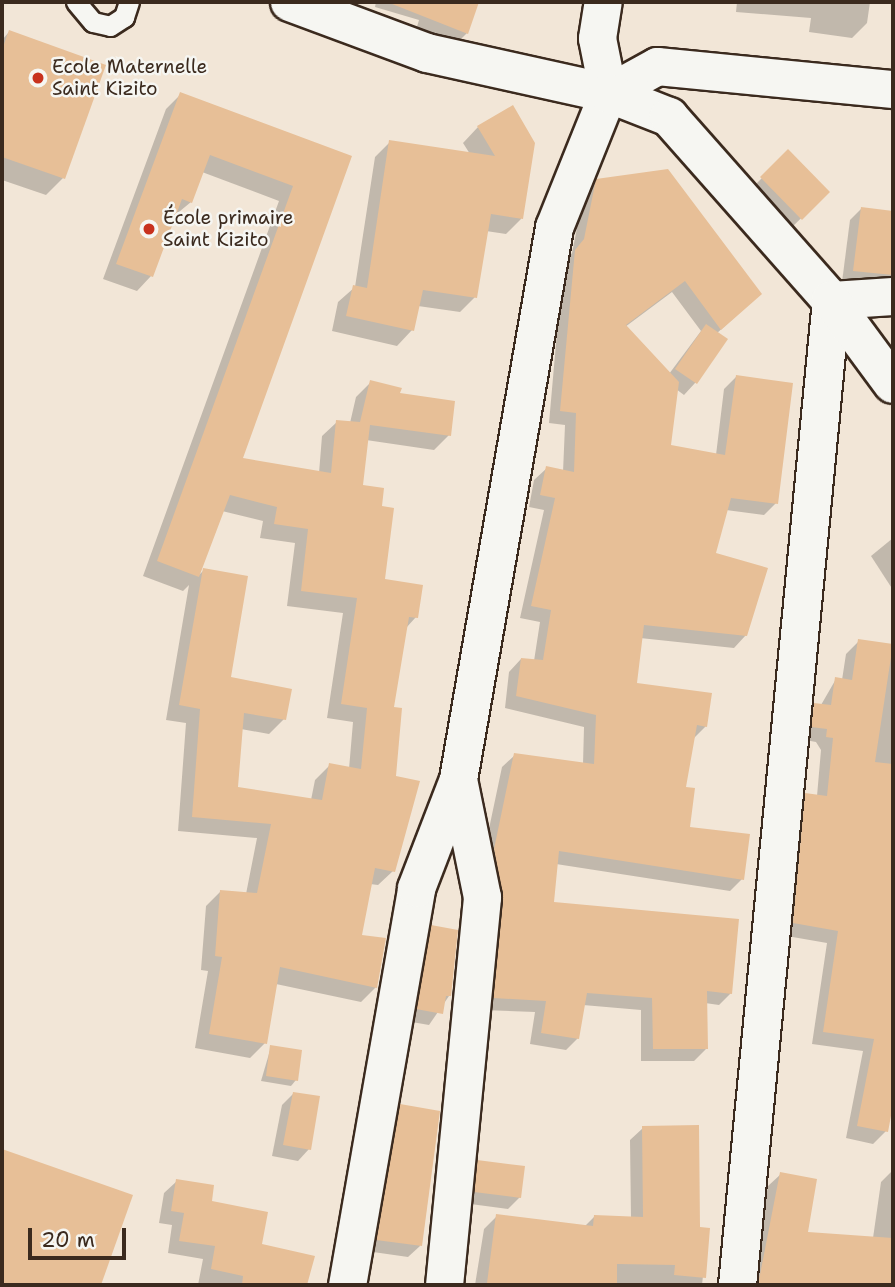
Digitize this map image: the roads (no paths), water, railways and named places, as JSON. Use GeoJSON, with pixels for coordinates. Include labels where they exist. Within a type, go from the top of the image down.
{"type":"FeatureCollection","features":[{"type":"Feature","properties":{"kind":"street"},"geometry":{"type":"LineString","coordinates":[[290,2],[427,53],[608,93],[669,117],[831,300],[893,384]]}},
{"type":"Feature","properties":{"kind":"street"},"geometry":{"type":"LineString","coordinates":[[347,1285],[416,888],[458,779],[554,227],[608,93],[597,38],[603,2]]}},
{"type":"Feature","properties":{"kind":"street"},"geometry":{"type":"LineString","coordinates":[[608,93],[657,66],[893,89]]}},
{"type":"Feature","properties":{"kind":"street"},"geometry":{"type":"LineString","coordinates":[[831,300],[893,296]]}},
{"type":"Feature","properties":{"kind":"street"},"geometry":{"type":"LineString","coordinates":[[737,1285],[831,300]]}},
{"type":"Feature","properties":{"kind":"street"},"geometry":{"type":"LineString","coordinates":[[444,1285],[482,897],[458,779]]}},
{"type":"Feature","properties":{"kind":"lane"},"geometry":{"type":"LineString","coordinates":[[76,2],[93,22],[110,26],[124,17],[129,2]]}},
{"type":"Feature","properties":{"kind":"place","name":"Ecole Maternelle Saint Kizito"},"geometry":{"type":"Point","coordinates":[38,78]}},
{"type":"Feature","properties":{"kind":"place","name":"École primaire Saint Kizito"},"geometry":{"type":"Point","coordinates":[149,229]}}]}
